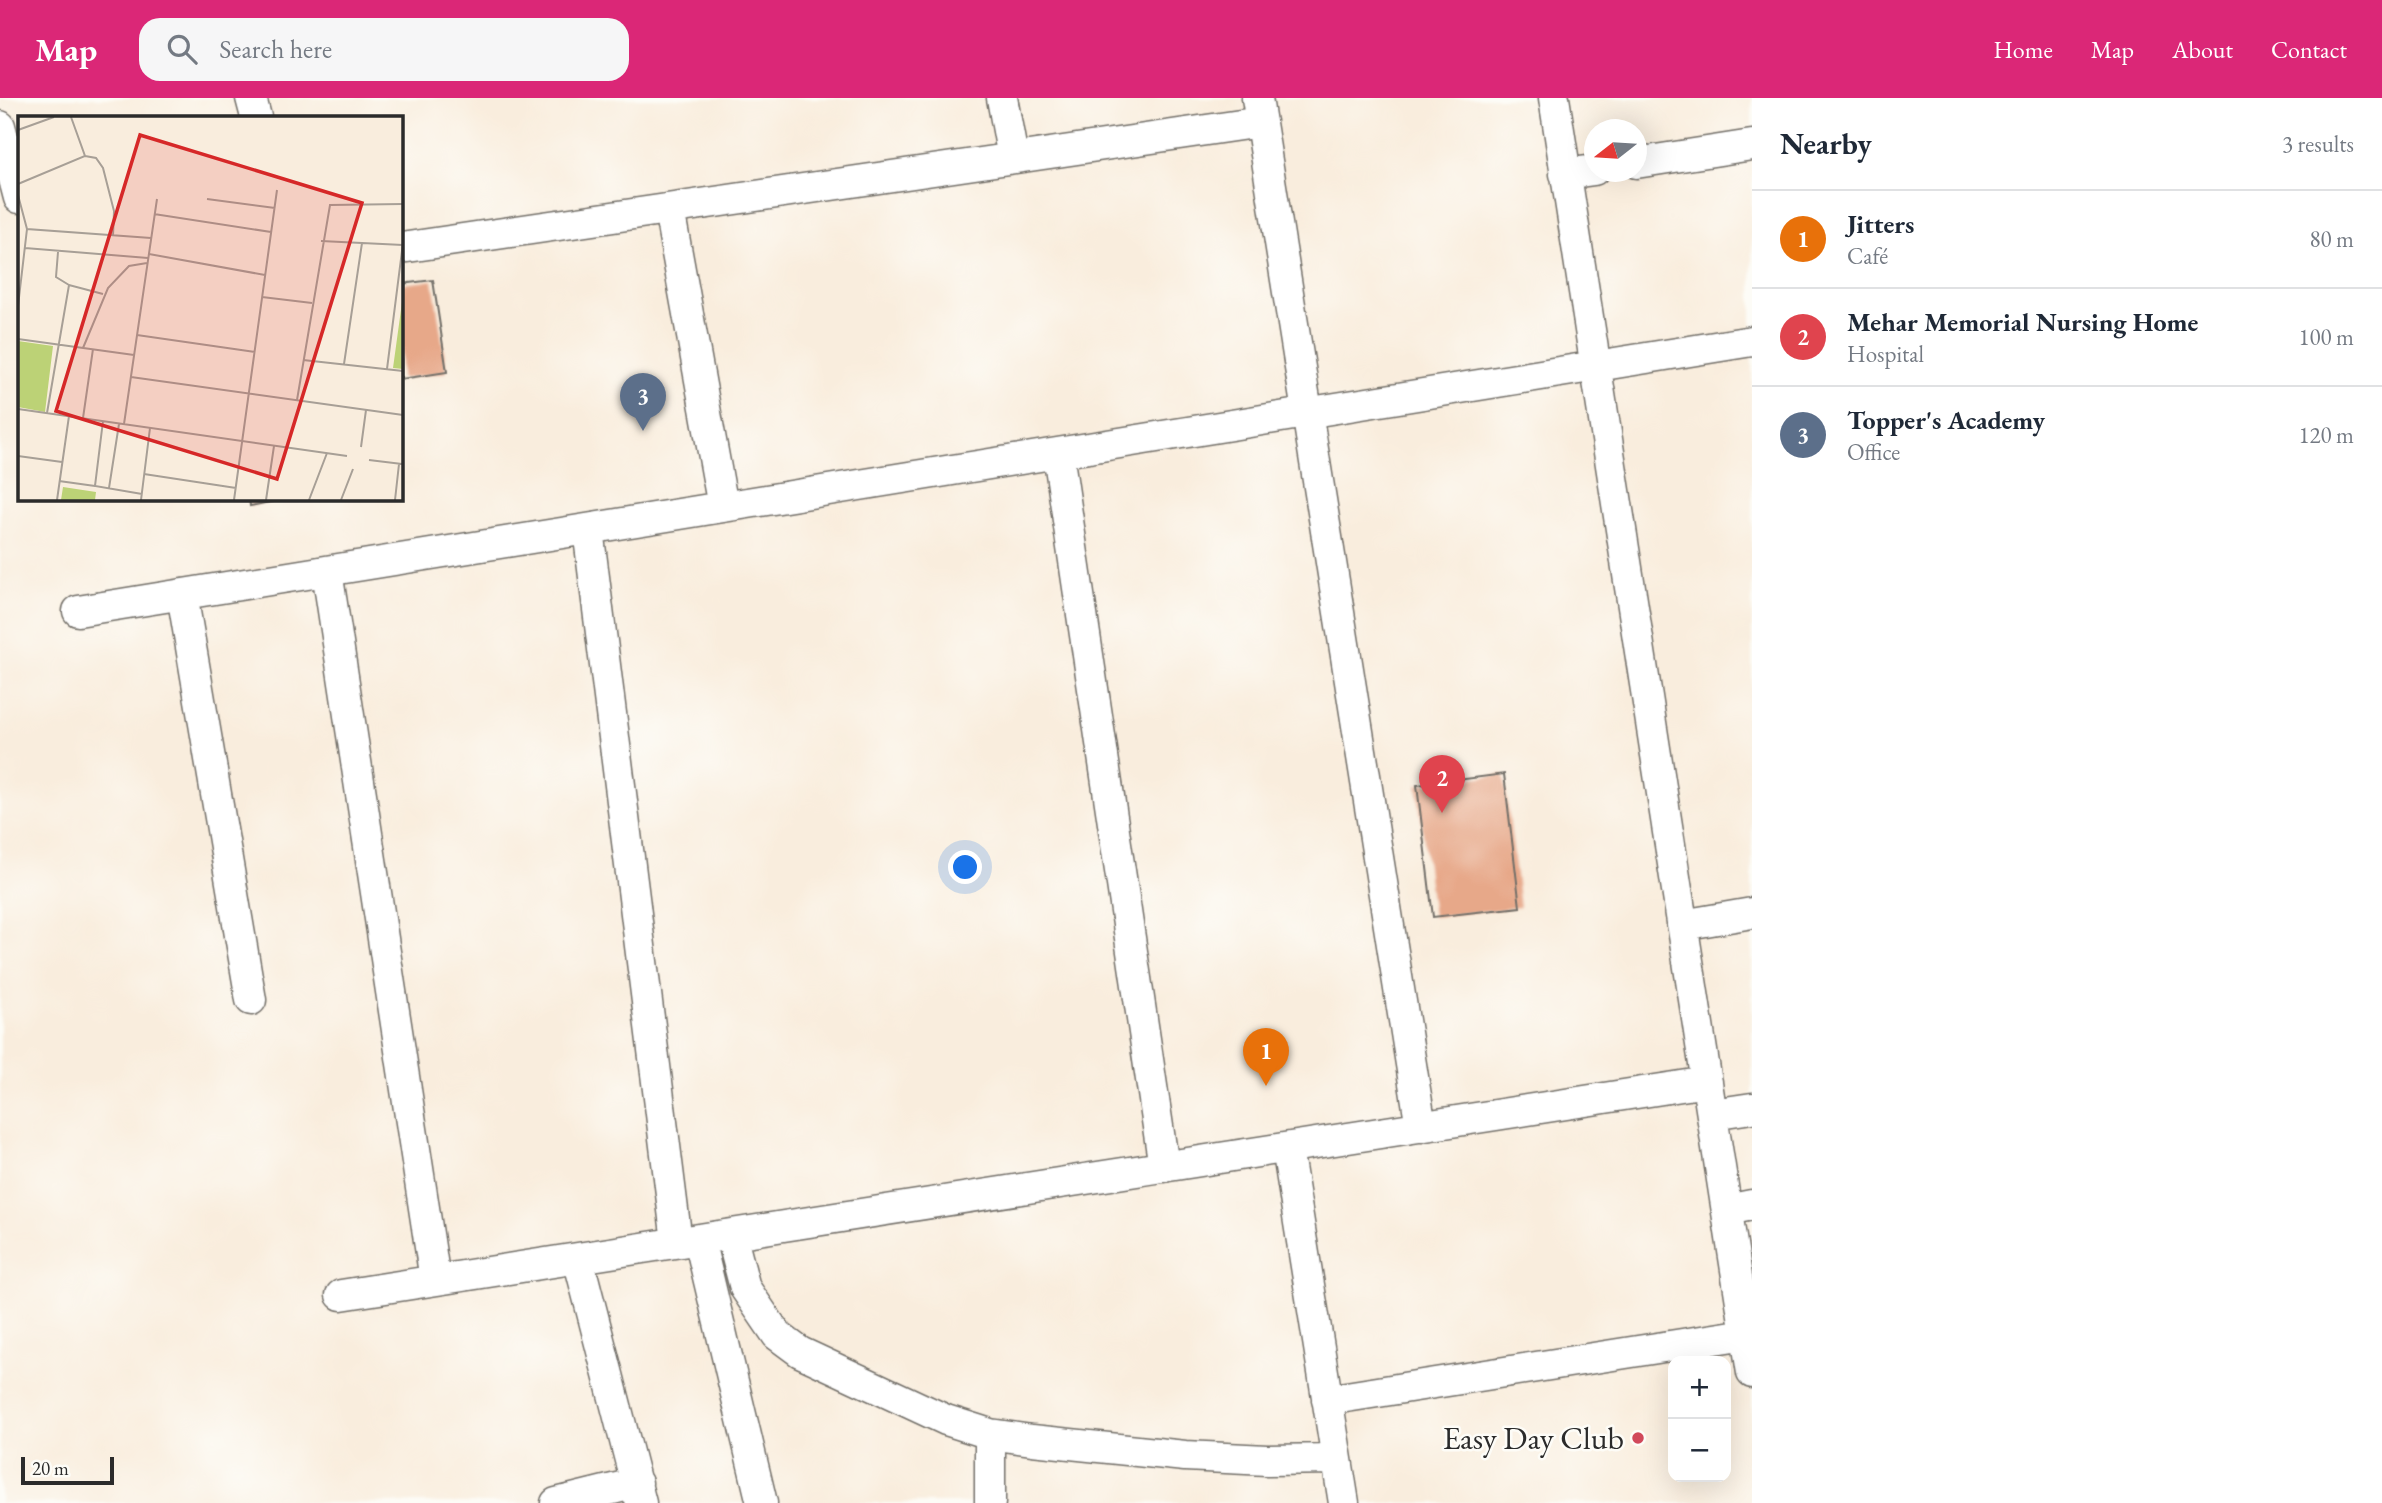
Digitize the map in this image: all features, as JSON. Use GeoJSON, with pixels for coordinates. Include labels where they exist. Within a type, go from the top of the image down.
{"type":"FeatureCollection","features":[{"type":"Feature","properties":{"kind":"street"},"geometry":{"type":"LineString","coordinates":[[251,98],[256,116]]}},
{"type":"Feature","properties":{"kind":"street"},"geometry":{"type":"LineString","coordinates":[[1002,98],[1013,158]]}},
{"type":"Feature","properties":{"kind":"street"},"geometry":{"type":"LineString","coordinates":[[1554,98],[1580,172],[1595,366],[1712,1114],[1739,1208],[1746,1334],[1752,1373]]}},
{"type":"Feature","properties":{"kind":"street"},"geometry":{"type":"LineString","coordinates":[[402,248],[1013,158],[1259,110],[1421,1127]]}},
{"type":"Feature","properties":{"kind":"street"},"geometry":{"type":"LineString","coordinates":[[0,126],[18,194]]}},
{"type":"Feature","properties":{"kind":"street"},"geometry":{"type":"LineString","coordinates":[[1647,161],[1752,145]]}},
{"type":"Feature","properties":{"kind":"street"},"geometry":{"type":"LineString","coordinates":[[669,209],[723,507]]}},
{"type":"Feature","properties":{"kind":"street"},"geometry":{"type":"LineString","coordinates":[[78,611],[1752,341]]}},
{"type":"Feature","properties":{"kind":"street"},"geometry":{"type":"LineString","coordinates":[[1058,453],[1164,1167]]}},
{"type":"Feature","properties":{"kind":"street"},"geometry":{"type":"LineString","coordinates":[[588,529],[688,1241],[762,1503]]}},
{"type":"Feature","properties":{"kind":"street"},"geometry":{"type":"LineString","coordinates":[[327,571],[435,1280]]}},
{"type":"Feature","properties":{"kind":"street"},"geometry":{"type":"LineString","coordinates":[[182,594],[251,1000]]}},
{"type":"Feature","properties":{"kind":"street"},"geometry":{"type":"LineString","coordinates":[[1682,925],[1752,913]]}},
{"type":"Feature","properties":{"kind":"street"},"geometry":{"type":"LineString","coordinates":[[341,1295],[1707,1082]]}},
{"type":"Feature","properties":{"kind":"street"},"geometry":{"type":"LineString","coordinates":[[1712,1114],[1752,1108]]}},
{"type":"Feature","properties":{"kind":"street"},"geometry":{"type":"LineString","coordinates":[[1287,1148],[1344,1503]]}},
{"type":"Feature","properties":{"kind":"street"},"geometry":{"type":"LineString","coordinates":[[731,1234],[745,1288],[778,1335],[800,1352],[946,1420],[989,1434],[1185,1457],[1336,1459]]}},
{"type":"Feature","properties":{"kind":"street"},"geometry":{"type":"LineString","coordinates":[[556,1503],[639,1493],[578,1258]]}},
{"type":"Feature","properties":{"kind":"street"},"geometry":{"type":"LineString","coordinates":[[1327,1400],[1746,1334]]}},
{"type":"Feature","properties":{"kind":"street"},"geometry":{"type":"LineString","coordinates":[[989,1434],[990,1503]]}},
{"type":"Feature","properties":{"kind":"building"},"geometry":{"type":"Polygon","coordinates":[[[433,280],[447,372],[402,379],[402,284],[433,280]]]}},
{"type":"Feature","properties":{"kind":"building"},"geometry":{"type":"Polygon","coordinates":[[[249,500],[280,500],[250,506],[249,500]]]}},
{"type":"Feature","properties":{"kind":"building"},"geometry":{"type":"Polygon","coordinates":[[[1504,774],[1520,907],[1433,917],[1417,785],[1504,774]]]}},
{"type":"Feature","properties":{"kind":"place","name":"Topper's Academy"},"geometry":{"type":"Point","coordinates":[643,431]}},
{"type":"Feature","properties":{"kind":"place","name":"Mehar Memorial Nursing Home"},"geometry":{"type":"Point","coordinates":[1442,813]}},
{"type":"Feature","properties":{"kind":"place","name":"Jitters"},"geometry":{"type":"Point","coordinates":[1266,1086]}},
{"type":"Feature","properties":{"kind":"place","name":"Easy Day Club"},"geometry":{"type":"Point","coordinates":[1638,1438]}}]}
